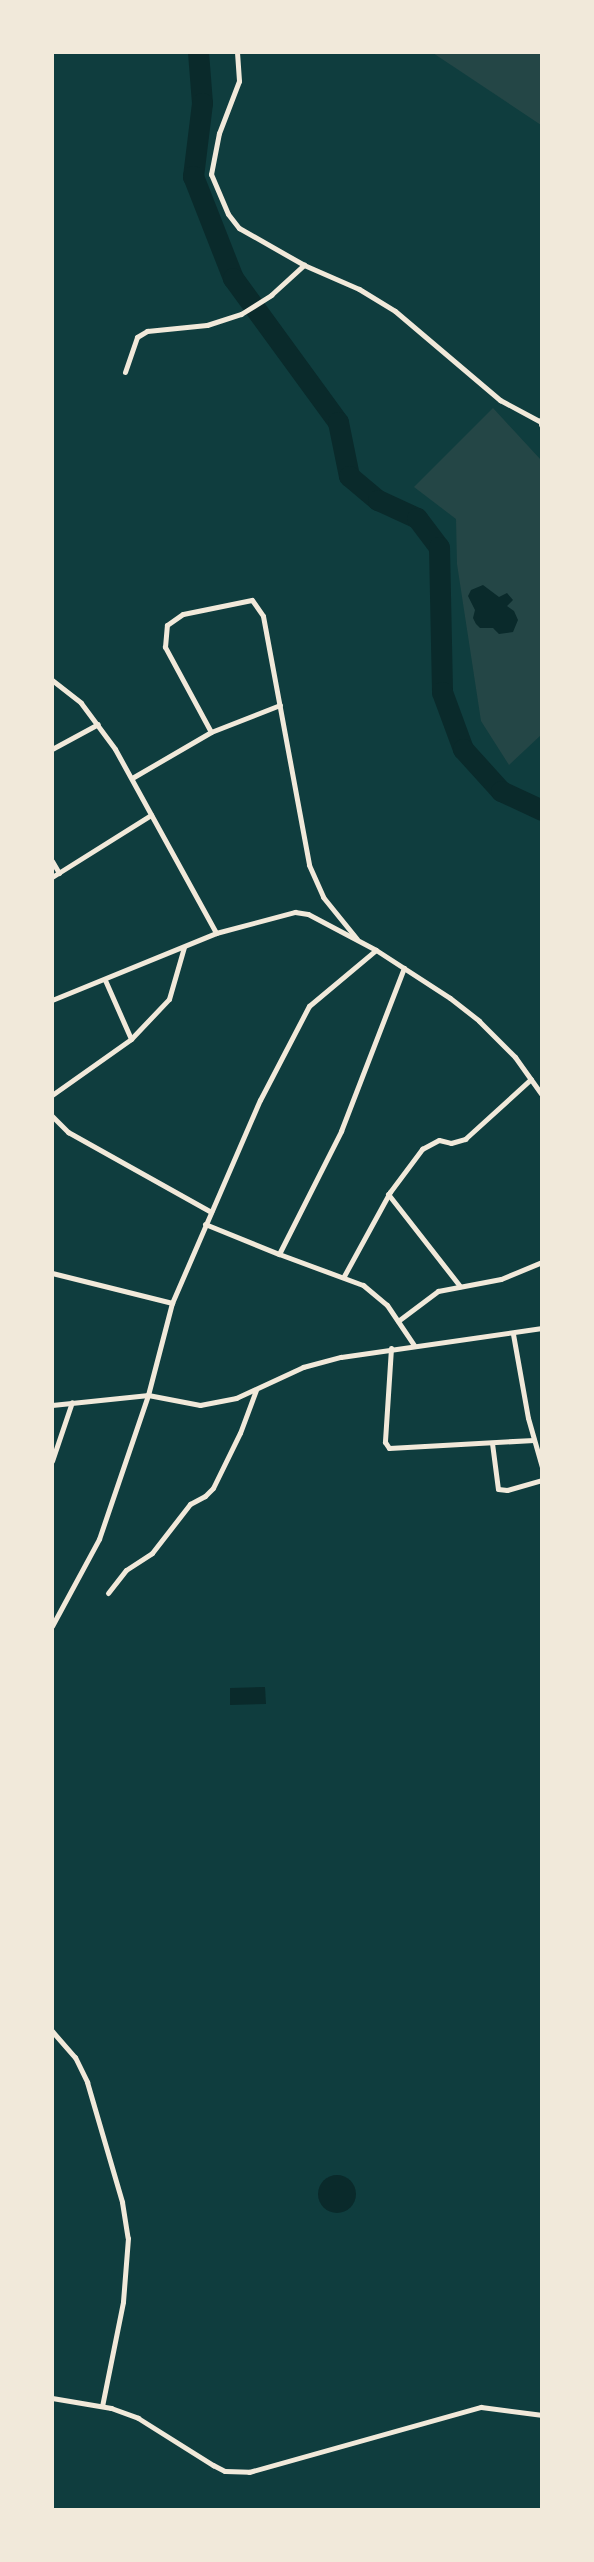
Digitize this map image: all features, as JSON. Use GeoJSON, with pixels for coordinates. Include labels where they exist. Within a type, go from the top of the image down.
{"type":"FeatureCollection","features":[{"type":"Feature","properties":{"kind":"street"},"geometry":{"type":"LineString","coordinates":[[237,52],[239,81],[216,145],[211,174],[228,214],[239,228],[304,265],[359,289],[395,311],[500,400],[541,422]]}},
{"type":"Feature","properties":{"kind":"street"},"geometry":{"type":"LineString","coordinates":[[125,372],[137,337],[146,331],[207,325],[241,314],[271,295],[304,265]]}},
{"type":"Feature","properties":{"kind":"street"},"geometry":{"type":"LineString","coordinates":[[211,732],[165,647],[167,625],[183,614],[252,600],[263,616],[309,865],[323,897],[357,939]]}},
{"type":"Feature","properties":{"kind":"street"},"geometry":{"type":"LineString","coordinates":[[52,680],[81,703],[98,724],[132,778],[216,933]]}},
{"type":"Feature","properties":{"kind":"street"},"geometry":{"type":"LineString","coordinates":[[132,778],[211,732],[280,705]]}},
{"type":"Feature","properties":{"kind":"street"},"geometry":{"type":"LineString","coordinates":[[52,749],[98,724]]}},
{"type":"Feature","properties":{"kind":"street"},"geometry":{"type":"LineString","coordinates":[[52,877],[151,815]]}},
{"type":"Feature","properties":{"kind":"street"},"geometry":{"type":"LineString","coordinates":[[52,861],[59,873]]}},
{"type":"Feature","properties":{"kind":"street"},"geometry":{"type":"LineString","coordinates":[[52,1000],[216,933],[295,912],[321,920],[376,950],[479,1021],[531,1079],[541,1095]]}},
{"type":"Feature","properties":{"kind":"street"},"geometry":{"type":"LineString","coordinates":[[52,1096],[131,1039],[169,999],[184,947]]}},
{"type":"Feature","properties":{"kind":"street"},"geometry":{"type":"LineString","coordinates":[[52,1626],[99,1539],[148,1395],[172,1303],[205,1224],[303,1015],[316,999],[376,950]]}},
{"type":"Feature","properties":{"kind":"street"},"geometry":{"type":"LineString","coordinates":[[279,1254],[341,1131],[404,968]]}},
{"type":"Feature","properties":{"kind":"street"},"geometry":{"type":"LineString","coordinates":[[105,980],[131,1039]]}},
{"type":"Feature","properties":{"kind":"street"},"geometry":{"type":"LineString","coordinates":[[344,1276],[388,1194],[430,1143],[439,1140],[458,1142],[465,1139],[531,1079]]}},
{"type":"Feature","properties":{"kind":"street"},"geometry":{"type":"LineString","coordinates":[[52,1116],[68,1132],[211,1212]]}},
{"type":"Feature","properties":{"kind":"street"},"geometry":{"type":"LineString","coordinates":[[388,1194],[460,1286]]}},
{"type":"Feature","properties":{"kind":"street"},"geometry":{"type":"LineString","coordinates":[[205,1224],[279,1254],[344,1276],[378,1295],[414,1345]]}},
{"type":"Feature","properties":{"kind":"street"},"geometry":{"type":"LineString","coordinates":[[398,1321],[433,1294],[502,1279],[541,1262]]}},
{"type":"Feature","properties":{"kind":"street"},"geometry":{"type":"LineString","coordinates":[[52,1273],[172,1303]]}},
{"type":"Feature","properties":{"kind":"street"},"geometry":{"type":"LineString","coordinates":[[52,1405],[148,1395],[200,1405],[236,1398],[316,1362],[391,1348],[513,1334],[541,1328]]}},
{"type":"Feature","properties":{"kind":"street"},"geometry":{"type":"LineString","coordinates":[[513,1334],[541,1467]]}},
{"type":"Feature","properties":{"kind":"street"},"geometry":{"type":"LineString","coordinates":[[391,1348],[386,1446],[394,1449],[534,1440]]}},
{"type":"Feature","properties":{"kind":"street"},"geometry":{"type":"LineString","coordinates":[[108,1593],[126,1570],[152,1553],[190,1504],[213,1488],[240,1433],[256,1390]]}},
{"type":"Feature","properties":{"kind":"street"},"geometry":{"type":"LineString","coordinates":[[52,1461],[72,1402]]}},
{"type":"Feature","properties":{"kind":"street"},"geometry":{"type":"LineString","coordinates":[[492,1443],[498,1489],[507,1490],[541,1480]]}},
{"type":"Feature","properties":{"kind":"street"},"geometry":{"type":"LineString","coordinates":[[52,2031],[75,2057],[87,2082],[128,2238],[123,2302],[102,2406]]}},
{"type":"Feature","properties":{"kind":"street"},"geometry":{"type":"LineString","coordinates":[[52,2398],[102,2406],[138,2418],[225,2471],[248,2472],[481,2407],[541,2415]]}},
{"type":"Feature","properties":{"kind":"shaded area"},"geometry":{"type":"Polygon","coordinates":[[[433,53],[541,53],[541,125],[433,53]]]}},
{"type":"Feature","properties":{"kind":"shaded area"},"geometry":{"type":"Polygon","coordinates":[[[493,408],[541,460],[541,735],[509,765],[481,721],[457,564],[456,519],[414,487],[493,408]]]}},
{"type":"Feature","properties":{"kind":"shaded area"},"geometry":{"type":"Polygon","coordinates":[[[483,585],[499,597],[507,593],[513,600],[507,606],[514,611],[518,620],[513,632],[499,634],[493,628],[480,628],[476,624],[473,618],[475,610],[468,596],[471,590],[483,585]]]}},
{"type":"Feature","properties":{"kind":"shaded area"},"geometry":{"type":"Polygon","coordinates":[[[265,1687],[266,1704],[230,1705],[230,1688],[265,1687]]]}},
{"type":"Feature","properties":{"kind":"shaded area"},"geometry":{"type":"Polygon","coordinates":[[[337,2175],[350,2181],[356,2194],[350,2207],[337,2213],[324,2207],[318,2194],[324,2181],[337,2175]]]}},
{"type":"Feature","properties":{"kind":"waterway"},"geometry":{"type":"LineString","coordinates":[[198,52],[202,103],[193,176],[233,278],[338,422],[349,476],[378,500],[417,518],[439,547],[442,692],[463,749],[501,791],[542,810]]}}]}
